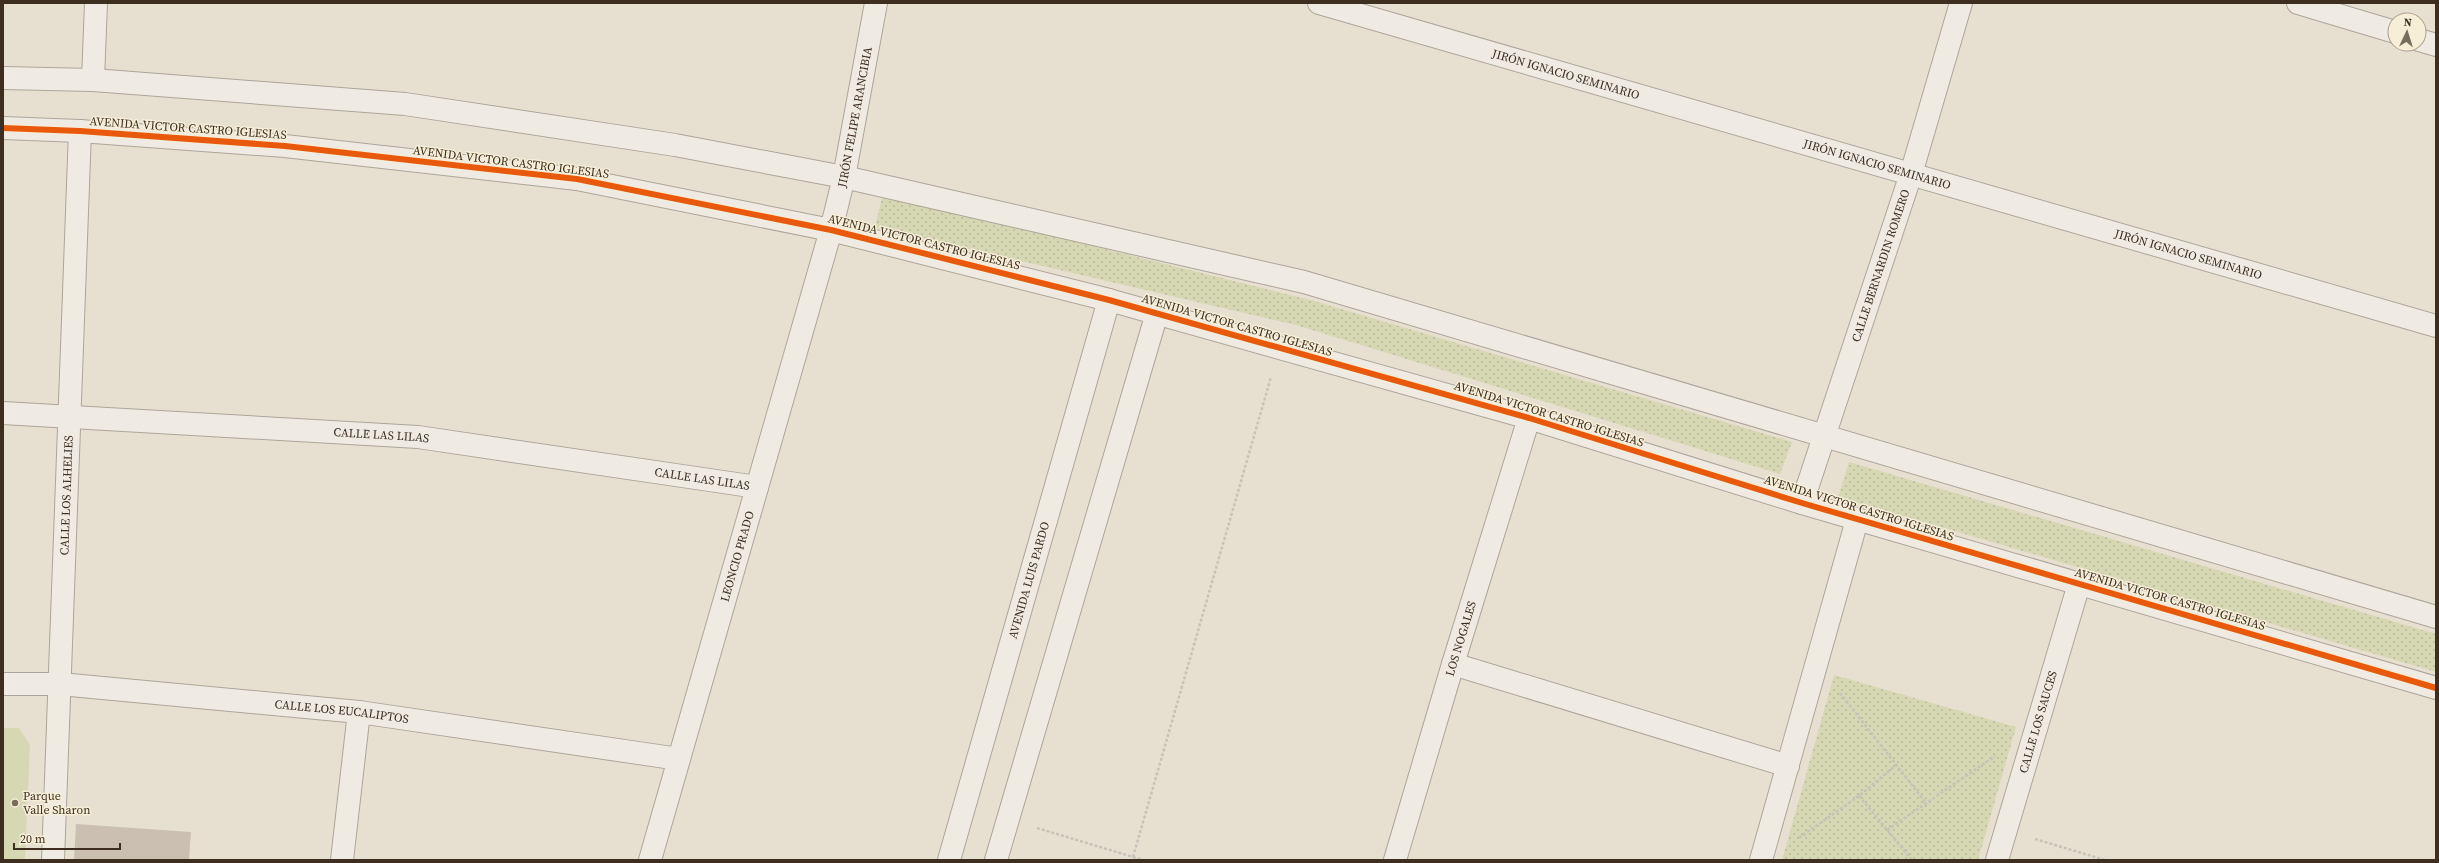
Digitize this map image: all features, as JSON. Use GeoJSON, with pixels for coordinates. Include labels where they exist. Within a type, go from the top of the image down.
{"type":"FeatureCollection","features":[{"type":"Feature","properties":{"kind":"street"},"geometry":{"type":"LineString","coordinates":[[93,80],[96,3]]}},
{"type":"Feature","properties":{"kind":"street","name":"JIRÓN FELIPE ARANCIBIA"},"geometry":{"type":"LineString","coordinates":[[831,230],[844,177],[876,3]]}},
{"type":"Feature","properties":{"kind":"street","name":"JIRÓN IGNACIO SEMINARIO"},"geometry":{"type":"LineString","coordinates":[[1319,3],[1822,150],[1911,174],[2436,326]]}},
{"type":"Feature","properties":{"kind":"street","name":"CALLE BERNARDIN ROMERO"},"geometry":{"type":"LineString","coordinates":[[1802,504],[1823,436],[1911,174],[1960,3]]}},
{"type":"Feature","properties":{"kind":"street"},"geometry":{"type":"LineString","coordinates":[[2298,3],[2387,30]]}},
{"type":"Feature","properties":{"kind":"street"},"geometry":{"type":"LineString","coordinates":[[3,78],[93,80],[405,104],[675,145],[844,177],[1304,282],[2436,617]]}},
{"type":"Feature","properties":{"kind":"street","name":"AVENIDA VICTOR CASTRO IGLESIAS"},"geometry":{"type":"LineString","coordinates":[[3,128],[80,131],[286,146],[577,179],[831,230],[1109,300],[1529,418],[1802,504],[2436,688]]}},
{"type":"Feature","properties":{"kind":"street","name":"CALLE LOS ALHELIES"},"geometry":{"type":"LineString","coordinates":[[53,860],[80,131]]}},
{"type":"Feature","properties":{"kind":"street","name":"LEONCIO PRADO"},"geometry":{"type":"LineString","coordinates":[[650,860],[831,230]]}},
{"type":"Feature","properties":{"kind":"street","name":"AVENIDA LUIS PARDO"},"geometry":{"type":"LineString","coordinates":[[948,860],[1109,300]]}},
{"type":"Feature","properties":{"kind":"street"},"geometry":{"type":"LineString","coordinates":[[996,860],[1157,313]]}},
{"type":"Feature","properties":{"kind":"street","name":"CALLE LAS LILAS"},"geometry":{"type":"LineString","coordinates":[[3,413],[69,418],[418,436],[757,487]]}},
{"type":"Feature","properties":{"kind":"street","name":"LOS NOGALES"},"geometry":{"type":"LineString","coordinates":[[1395,860],[1453,664],[1529,418]]}},
{"type":"Feature","properties":{"kind":"street"},"geometry":{"type":"LineString","coordinates":[[1761,860],[1857,520]]}},
{"type":"Feature","properties":{"kind":"street","name":"CALLE LOS SAUCES"},"geometry":{"type":"LineString","coordinates":[[1997,860],[2078,584]]}},
{"type":"Feature","properties":{"kind":"street"},"geometry":{"type":"LineString","coordinates":[[1453,664],[1788,766]]}},
{"type":"Feature","properties":{"kind":"street","name":"CALLE LOS EUCALIPTOS"},"geometry":{"type":"LineString","coordinates":[[3,684],[60,684],[359,712],[679,759]]}},
{"type":"Feature","properties":{"kind":"street"},"geometry":{"type":"LineString","coordinates":[[342,860],[359,712]]}},
{"type":"Feature","properties":{"kind":"path"},"geometry":{"type":"LineString","coordinates":[[1133,857],[1280,348]]}},
{"type":"Feature","properties":{"kind":"path"},"geometry":{"type":"LineString","coordinates":[[1817,664],[1926,803]]}},
{"type":"Feature","properties":{"kind":"path"},"geometry":{"type":"LineString","coordinates":[[1887,830],[1997,754]]}},
{"type":"Feature","properties":{"kind":"path"},"geometry":{"type":"LineString","coordinates":[[1795,842],[1859,796],[1896,765]]}},
{"type":"Feature","properties":{"kind":"path"},"geometry":{"type":"LineString","coordinates":[[1859,796],[1912,860]]}},
{"type":"Feature","properties":{"kind":"path"},"geometry":{"type":"LineString","coordinates":[[1008,819],[1143,860]]}},
{"type":"Feature","properties":{"kind":"path"},"geometry":{"type":"LineString","coordinates":[[2006,830],[2105,860]]}},
{"type":"Feature","properties":{"kind":"green space"},"geometry":{"type":"Polygon","coordinates":[[[883,194],[1314,301],[1792,442],[1780,474],[1296,325],[875,227],[883,194]]]}},
{"type":"Feature","properties":{"kind":"green space"},"geometry":{"type":"Polygon","coordinates":[[[1849,462],[2436,634],[2436,672],[1838,497],[1849,462]]]}},
{"type":"Feature","properties":{"kind":"green space"},"geometry":{"type":"Polygon","coordinates":[[[1834,675],[2016,727],[1978,860],[1782,860],[1834,675]]]}},
{"type":"Feature","properties":{"kind":"green space","name":"Parque Valle Sharon"},"geometry":{"type":"Polygon","coordinates":[[[3,728],[19,728],[30,745],[25,860],[3,860],[3,728]]]}},
{"type":"Feature","properties":{"kind":"building"},"geometry":{"type":"Polygon","coordinates":[[[76,824],[191,832],[189,860],[74,860],[76,824]]]}},
{"type":"Feature","properties":{"kind":"cycle path"},"geometry":{"type":"LineString","coordinates":[[3,128],[80,131],[285,146],[577,179],[831,230],[1109,300],[1529,418],[1802,503],[2436,688]]}},
{"type":"Feature","properties":{"kind":"place","name":"Parque Valle Sharon"},"geometry":{"type":"Point","coordinates":[15,803]}}]}
